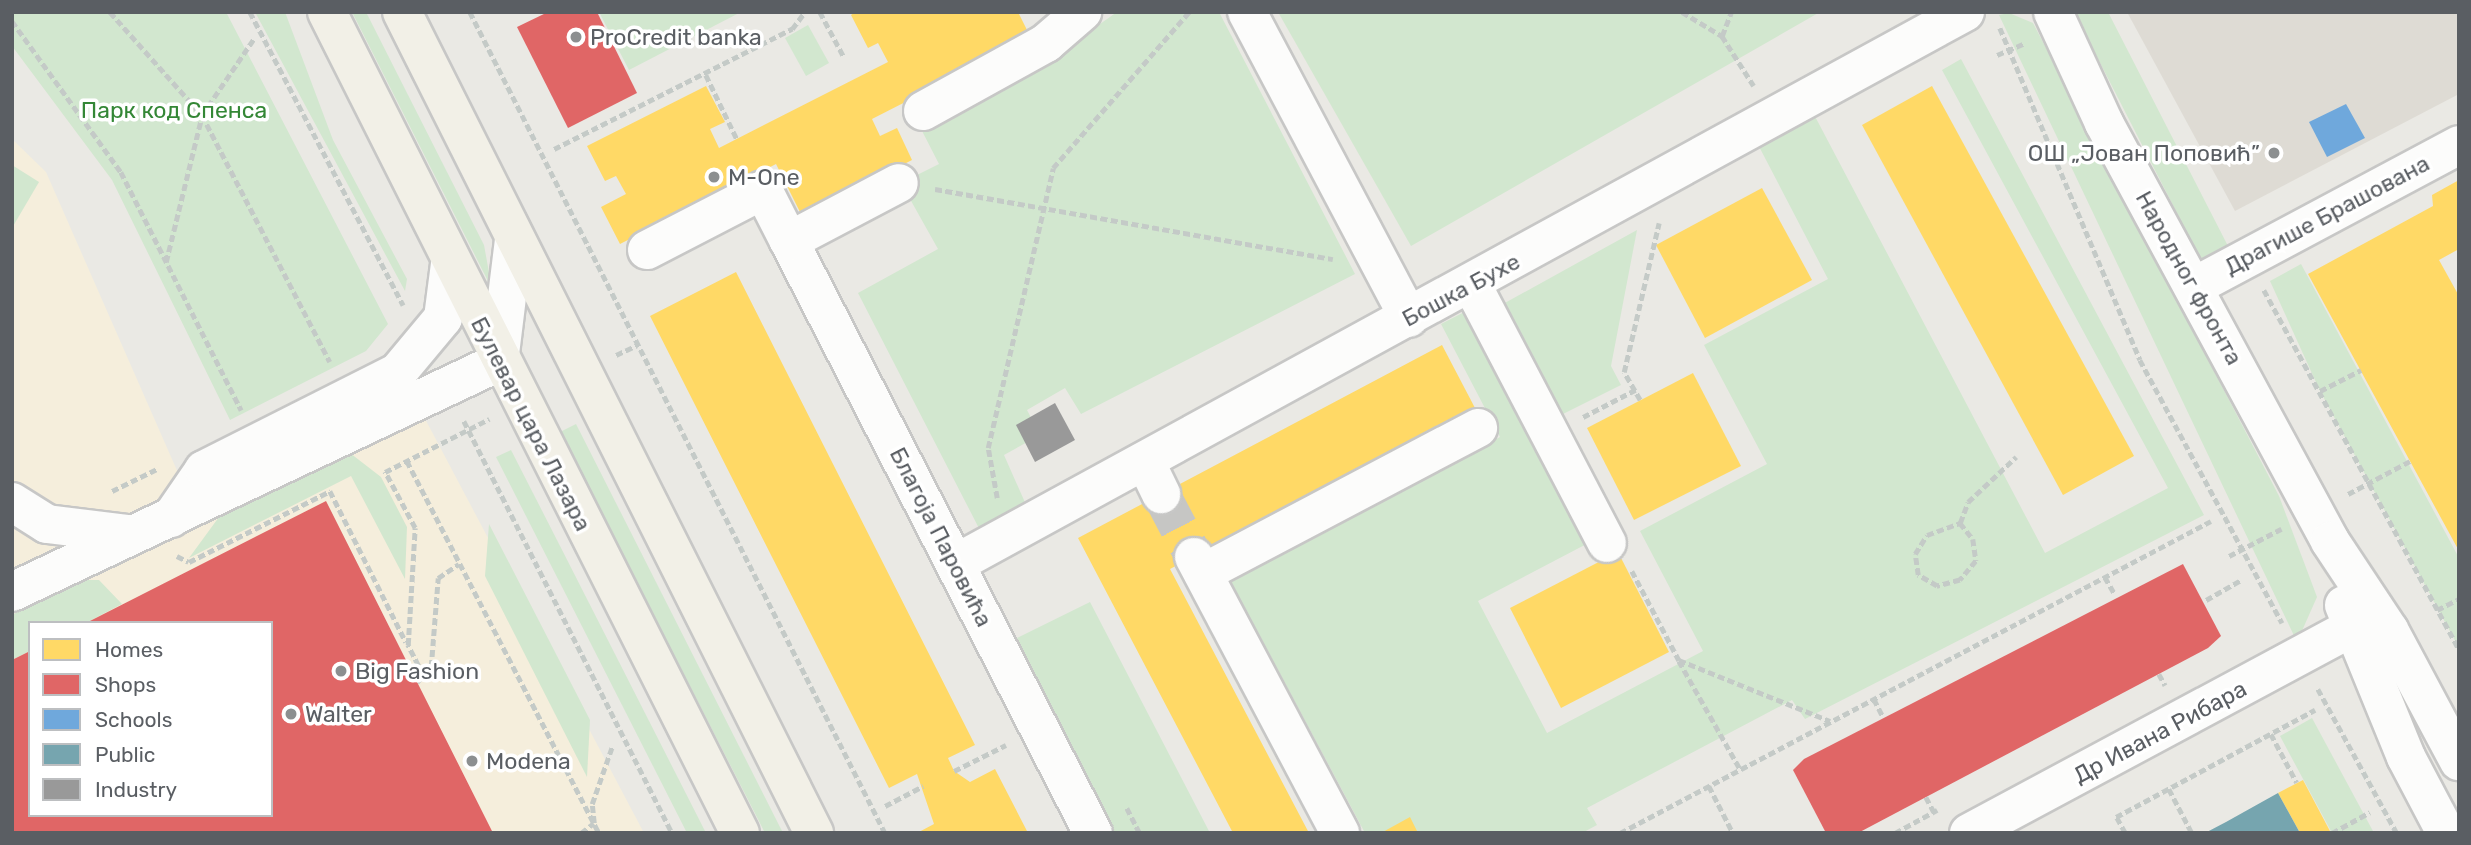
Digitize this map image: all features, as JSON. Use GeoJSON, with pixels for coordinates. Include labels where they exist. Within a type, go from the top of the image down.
{"type":"FeatureCollection","features":[{"type":"Feature","properties":{"kind":"main road"},"geometry":{"type":"LineString","coordinates":[[309,12],[346,54]]}},
{"type":"Feature","properties":{"kind":"main road","name":"Булевар цара Лазара"},"geometry":{"type":"LineString","coordinates":[[327,12],[499,362],[740,833]]}},
{"type":"Feature","properties":{"kind":"main road"},"geometry":{"type":"LineString","coordinates":[[402,12],[514,240],[814,833]]}},
{"type":"Feature","properties":{"kind":"street"},"geometry":{"type":"LineString","coordinates":[[923,111],[1046,43],[1082,12]]}},
{"type":"Feature","properties":{"kind":"street"},"geometry":{"type":"LineString","coordinates":[[1247,12],[1409,318]]}},
{"type":"Feature","properties":{"kind":"street","name":"Бошка Бухе"},"geometry":{"type":"LineString","coordinates":[[955,564],[1014,532],[1153,477],[1409,318],[1774,121],[1980,14]]}},
{"type":"Feature","properties":{"kind":"street","name":"Народног фронта"},"geometry":{"type":"LineString","coordinates":[[2041,27],[2104,123],[2330,541],[2389,630],[2459,761]]}},
{"type":"Feature","properties":{"kind":"street","name":"Драгише Брашована"},"geometry":{"type":"LineString","coordinates":[[2194,286],[2459,145]]}},
{"type":"Feature","properties":{"kind":"street"},"geometry":{"type":"LineString","coordinates":[[789,241],[899,183]]}},
{"type":"Feature","properties":{"kind":"street","name":"Благоја Паровића"},"geometry":{"type":"LineString","coordinates":[[647,250],[763,190],[1093,833]]}},
{"type":"Feature","properties":{"kind":"street"},"geometry":{"type":"LineString","coordinates":[[12,592],[128,534],[170,520],[499,362],[514,240]]}},
{"type":"Feature","properties":{"kind":"street"},"geometry":{"type":"LineString","coordinates":[[170,520],[181,495],[204,470],[398,372],[443,318],[450,264]]}},
{"type":"Feature","properties":{"kind":"street"},"geometry":{"type":"LineString","coordinates":[[1472,285],[1607,543]]}},
{"type":"Feature","properties":{"kind":"street"},"geometry":{"type":"LineString","coordinates":[[1340,833],[1199,565],[1478,428]]}},
{"type":"Feature","properties":{"kind":"street"},"geometry":{"type":"LineString","coordinates":[[12,502],[47,524],[128,534]]}},
{"type":"Feature","properties":{"kind":"street","name":"Народног фронта"},"geometry":{"type":"LineString","coordinates":[[2330,541],[2350,629],[2446,833]]}},
{"type":"Feature","properties":{"kind":"street","name":"Др Ивана Рибара"},"geometry":{"type":"LineString","coordinates":[[1969,833],[2350,629]]}},
{"type":"Feature","properties":{"kind":"path"},"geometry":{"type":"LineString","coordinates":[[110,12],[202,115],[332,366]]}},
{"type":"Feature","properties":{"kind":"path"},"geometry":{"type":"LineString","coordinates":[[470,12],[885,833]]}},
{"type":"Feature","properties":{"kind":"path"},"geometry":{"type":"LineString","coordinates":[[554,149],[706,75],[792,29],[805,12]]}},
{"type":"Feature","properties":{"kind":"path"},"geometry":{"type":"LineString","coordinates":[[820,12],[844,57]]}},
{"type":"Feature","properties":{"kind":"path"},"geometry":{"type":"LineString","coordinates":[[1014,532],[992,488],[988,448],[1053,167],[1189,12]]}},
{"type":"Feature","properties":{"kind":"path"},"geometry":{"type":"LineString","coordinates":[[1682,12],[1722,36],[1774,121]]}},
{"type":"Feature","properties":{"kind":"path"},"geometry":{"type":"LineString","coordinates":[[1722,36],[1731,12]]}},
{"type":"Feature","properties":{"kind":"path"},"geometry":{"type":"LineString","coordinates":[[1980,14],[2010,50],[2140,360],[2397,833]]}},
{"type":"Feature","properties":{"kind":"path"},"geometry":{"type":"LineString","coordinates":[[12,21],[121,172],[248,423]]}},
{"type":"Feature","properties":{"kind":"path"},"geometry":{"type":"LineString","coordinates":[[1997,55],[2010,50],[2041,27]]}},
{"type":"Feature","properties":{"kind":"path"},"geometry":{"type":"LineString","coordinates":[[166,262],[202,115],[220,79],[253,40]]}},
{"type":"Feature","properties":{"kind":"path"},"geometry":{"type":"LineString","coordinates":[[706,75],[737,139]]}},
{"type":"Feature","properties":{"kind":"path"},"geometry":{"type":"LineString","coordinates":[[899,183],[1349,262]]}},
{"type":"Feature","properties":{"kind":"path"},"geometry":{"type":"LineString","coordinates":[[1640,400],[1624,372],[1661,215]]}},
{"type":"Feature","properties":{"kind":"path"},"geometry":{"type":"LineString","coordinates":[[2246,258],[2459,649]]}},
{"type":"Feature","properties":{"kind":"path"},"geometry":{"type":"LineString","coordinates":[[2320,391],[2361,370]]}},
{"type":"Feature","properties":{"kind":"path"},"geometry":{"type":"LineString","coordinates":[[1569,424],[1635,390]]}},
{"type":"Feature","properties":{"kind":"path"},"geometry":{"type":"LineString","coordinates":[[408,645],[415,528],[385,472],[468,430]]}},
{"type":"Feature","properties":{"kind":"path"},"geometry":{"type":"LineString","coordinates":[[1960,523],[1968,502],[2016,457]]}},
{"type":"Feature","properties":{"kind":"path"},"geometry":{"type":"LineString","coordinates":[[407,461],[599,833]]}},
{"type":"Feature","properties":{"kind":"path"},"geometry":{"type":"LineString","coordinates":[[189,562],[330,491],[424,675]]}},
{"type":"Feature","properties":{"kind":"path"},"geometry":{"type":"LineString","coordinates":[[1620,833],[2211,522]]}},
{"type":"Feature","properties":{"kind":"path"},"geometry":{"type":"LineString","coordinates":[[1960,523],[1973,538],[1976,561],[1960,580],[1937,586],[1918,575],[1915,554],[1934,530],[1960,523]]}},
{"type":"Feature","properties":{"kind":"path"},"geometry":{"type":"LineString","coordinates":[[417,682],[431,667],[438,578],[459,564]]}},
{"type":"Feature","properties":{"kind":"path"},"geometry":{"type":"LineString","coordinates":[[2105,577],[2115,594]]}},
{"type":"Feature","properties":{"kind":"path"},"geometry":{"type":"LineString","coordinates":[[2206,600],[2241,580]]}},
{"type":"Feature","properties":{"kind":"path"},"geometry":{"type":"LineString","coordinates":[[2437,610],[2459,599]]}},
{"type":"Feature","properties":{"kind":"path"},"geometry":{"type":"LineString","coordinates":[[1679,660],[1740,769]]}},
{"type":"Feature","properties":{"kind":"path"},"geometry":{"type":"LineString","coordinates":[[2159,674],[2167,688]]}},
{"type":"Feature","properties":{"kind":"path"},"geometry":{"type":"LineString","coordinates":[[1874,699],[1883,717]]}},
{"type":"Feature","properties":{"kind":"path"},"geometry":{"type":"LineString","coordinates":[[2125,833],[2116,817],[2315,710]]}},
{"type":"Feature","properties":{"kind":"path"},"geometry":{"type":"LineString","coordinates":[[2271,734],[2297,783]]}},
{"type":"Feature","properties":{"kind":"path"},"geometry":{"type":"LineString","coordinates":[[954,771],[1010,743]]}},
{"type":"Feature","properties":{"kind":"path"},"geometry":{"type":"LineString","coordinates":[[594,823],[592,804],[612,747]]}},
{"type":"Feature","properties":{"kind":"path"},"geometry":{"type":"LineString","coordinates":[[885,806],[923,786]]}},
{"type":"Feature","properties":{"kind":"path"},"geometry":{"type":"LineString","coordinates":[[1709,786],[1734,833]]}},
{"type":"Feature","properties":{"kind":"path"},"geometry":{"type":"LineString","coordinates":[[2169,789],[2192,833]]}},
{"type":"Feature","properties":{"kind":"path"},"geometry":{"type":"LineString","coordinates":[[1926,797],[1934,812]]}},
{"type":"Feature","properties":{"kind":"path"},"geometry":{"type":"LineString","coordinates":[[2332,833],[2370,812]]}},
{"type":"Feature","properties":{"kind":"path"},"geometry":{"type":"LineString","coordinates":[[581,833],[594,823]]}},
{"type":"Feature","properties":{"kind":"shaded area","name":"ОШ „Јован Поповић”"},"geometry":{"type":"Polygon","coordinates":[[[2127,12],[2459,12],[2459,94],[2235,211],[2127,12]]]}},
{"type":"Feature","properties":{"kind":"shaded area"},"geometry":{"type":"Polygon","coordinates":[[[12,139],[46,172],[179,475],[395,362],[644,833],[12,833],[12,139]]]}},
{"type":"Feature","properties":{"kind":"green space","name":"Парк код Спенса"},"geometry":{"type":"Polygon","coordinates":[[[12,12],[226,12],[388,324],[366,351],[230,420],[112,180],[12,46],[12,12]]]}},
{"type":"Feature","properties":{"kind":"green space"},"geometry":{"type":"Polygon","coordinates":[[[255,12],[285,12],[333,140],[407,279],[405,291],[255,12]]]}},
{"type":"Feature","properties":{"kind":"green space"},"geometry":{"type":"Polygon","coordinates":[[[352,12],[366,12],[484,245],[492,289],[352,12]]]}},
{"type":"Feature","properties":{"kind":"green space"},"geometry":{"type":"Polygon","coordinates":[[[599,12],[741,12],[629,70],[599,12]]]}},
{"type":"Feature","properties":{"kind":"green space"},"geometry":{"type":"Polygon","coordinates":[[[1117,12],[1219,12],[1355,274],[1081,414],[1065,388],[1027,410],[1040,435],[1004,455],[1031,516],[985,540],[858,293],[938,249],[901,183],[939,164],[921,129],[1059,53],[1117,12]]]}},
{"type":"Feature","properties":{"kind":"green space"},"geometry":{"type":"Polygon","coordinates":[[[1278,12],[1820,12],[1411,246],[1278,12]]]}},
{"type":"Feature","properties":{"kind":"green space"},"geometry":{"type":"Polygon","coordinates":[[[2074,12],[2108,12],[2229,248],[2201,260],[2074,12]]]}},
{"type":"Feature","properties":{"kind":"green space"},"geometry":{"type":"Polygon","coordinates":[[[2009,13],[2033,23],[2279,496],[2317,597],[2297,642],[1999,15],[2009,13]]]}},
{"type":"Feature","properties":{"kind":"green space"},"geometry":{"type":"Polygon","coordinates":[[[808,25],[829,63],[806,76],[785,38],[808,25]]]}},
{"type":"Feature","properties":{"kind":"green space"},"geometry":{"type":"Polygon","coordinates":[[[1961,59],[2204,515],[1805,719],[1792,700],[1587,808],[1597,825],[1582,833],[1365,833],[1230,580],[1500,437],[1441,324],[1476,306],[1598,538],[1478,601],[1547,733],[1703,651],[1640,531],[1767,464],[1704,345],[1828,279],[1753,135],[1809,105],[2045,553],[2168,488],[1942,70],[1961,59]]]}},
{"type":"Feature","properties":{"kind":"green space"},"geometry":{"type":"Polygon","coordinates":[[[12,165],[39,182],[12,228],[12,165]]]}},
{"type":"Feature","properties":{"kind":"green space"},"geometry":{"type":"Polygon","coordinates":[[[1637,230],[1611,366],[1621,385],[1561,415],[1503,304],[1637,230]]]}},
{"type":"Feature","properties":{"kind":"green space"},"geometry":{"type":"Polygon","coordinates":[[[2301,264],[2459,558],[2459,648],[2320,391],[2270,281],[2301,264]]]}},
{"type":"Feature","properties":{"kind":"green space"},"geometry":{"type":"Polygon","coordinates":[[[576,424],[783,833],[765,833],[560,432],[576,424]]]}},
{"type":"Feature","properties":{"kind":"green space"},"geometry":{"type":"Polygon","coordinates":[[[511,450],[706,833],[687,833],[496,457],[511,450]]]}},
{"type":"Feature","properties":{"kind":"green space"},"geometry":{"type":"Polygon","coordinates":[[[350,453],[381,477],[407,527],[405,579],[351,476],[189,558],[219,517],[350,453]]]}},
{"type":"Feature","properties":{"kind":"green space"},"geometry":{"type":"Polygon","coordinates":[[[489,524],[590,720],[587,777],[485,576],[489,524]]]}},
{"type":"Feature","properties":{"kind":"green space"},"geometry":{"type":"Polygon","coordinates":[[[81,580],[99,580],[122,604],[90,621],[28,621],[28,652],[12,660],[12,615],[81,580]]]}},
{"type":"Feature","properties":{"kind":"green space"},"geometry":{"type":"Polygon","coordinates":[[[1090,602],[1210,833],[1108,833],[1009,642],[1090,602]]]}},
{"type":"Feature","properties":{"kind":"green space"},"geometry":{"type":"Polygon","coordinates":[[[2312,718],[2374,833],[2332,833],[2280,736],[2312,718]]]}},
{"type":"Feature","properties":{"kind":"building: Homes"},"geometry":{"type":"Polygon","coordinates":[[[855,12],[1018,12],[1031,38],[872,119],[880,136],[897,128],[912,160],[802,216],[776,164],[620,244],[601,207],[626,194],[616,176],[605,181],[587,146],[706,86],[725,122],[710,129],[719,148],[888,62],[878,43],[868,48],[851,15],[855,12]]]}},
{"type":"Feature","properties":{"kind":"building: Homes"},"geometry":{"type":"Polygon","coordinates":[[[1932,86],[2134,456],[2063,495],[1862,125],[1932,86]]]}},
{"type":"Feature","properties":{"kind":"building: Homes"},"geometry":{"type":"Polygon","coordinates":[[[2459,180],[2459,249],[2439,260],[2459,296],[2459,551],[2308,274],[2433,206],[2432,195],[2459,180]]]}},
{"type":"Feature","properties":{"kind":"building: Homes"},"geometry":{"type":"Polygon","coordinates":[[[1762,188],[1812,280],[1705,338],[1656,245],[1762,188]]]}},
{"type":"Feature","properties":{"kind":"building: Homes"},"geometry":{"type":"Polygon","coordinates":[[[736,272],[975,745],[948,758],[954,771],[970,782],[995,769],[1028,833],[917,833],[934,824],[917,774],[889,788],[650,316],[736,272]]]}},
{"type":"Feature","properties":{"kind":"building: Homes"},"geometry":{"type":"Polygon","coordinates":[[[1442,345],[1475,408],[1170,569],[1309,833],[1233,833],[1078,538],[1442,345]]]}},
{"type":"Feature","properties":{"kind":"building: Homes"},"geometry":{"type":"Polygon","coordinates":[[[1693,373],[1741,466],[1634,520],[1587,428],[1693,373]]]}},
{"type":"Feature","properties":{"kind":"building: Homes"},"geometry":{"type":"Polygon","coordinates":[[[1618,552],[1669,652],[1561,708],[1510,608],[1618,552]]]}},
{"type":"Feature","properties":{"kind":"building: Homes"},"geometry":{"type":"Polygon","coordinates":[[[2303,780],[2331,833],[2300,833],[2278,793],[2303,780]]]}},
{"type":"Feature","properties":{"kind":"building: Homes"},"geometry":{"type":"Polygon","coordinates":[[[1410,817],[1418,833],[1381,833],[1410,817]]]}},
{"type":"Feature","properties":{"kind":"building: Shops"},"geometry":{"type":"Polygon","coordinates":[[[548,12],[597,12],[637,93],[568,128],[517,27],[548,12]]]}},
{"type":"Feature","properties":{"kind":"building: Shops","name":"Big Fashion"},"geometry":{"type":"Polygon","coordinates":[[[326,501],[493,833],[12,833],[12,660],[28,652],[28,817],[273,817],[273,621],[90,621],[326,501]]]}},
{"type":"Feature","properties":{"kind":"building: Shops"},"geometry":{"type":"Polygon","coordinates":[[[2183,564],[2221,636],[2208,648],[1858,833],[1826,833],[1793,770],[1804,759],[2183,564]]]}},
{"type":"Feature","properties":{"kind":"building: Schools"},"geometry":{"type":"Polygon","coordinates":[[[2346,104],[2365,138],[2327,157],[2309,122],[2346,104]]]}},
{"type":"Feature","properties":{"kind":"building: Public"},"geometry":{"type":"Polygon","coordinates":[[[2278,793],[2300,833],[2205,833],[2226,822],[2278,793]]]}},
{"type":"Feature","properties":{"kind":"building: Industry"},"geometry":{"type":"Polygon","coordinates":[[[1055,403],[1075,440],[1035,462],[1016,425],[1055,403]]]}},
{"type":"Feature","properties":{"kind":"tunnel"},"geometry":{"type":"LineString","coordinates":[[1161,494],[1194,557]]}},
{"type":"Feature","properties":{"kind":"place","name":"ProCredit banka"},"geometry":{"type":"Point","coordinates":[576,37]}},
{"type":"Feature","properties":{"kind":"place","name":"ОШ „Јован Поповић”"},"geometry":{"type":"Point","coordinates":[2274,153]}},
{"type":"Feature","properties":{"kind":"place","name":"M-One"},"geometry":{"type":"Point","coordinates":[714,177]}},
{"type":"Feature","properties":{"kind":"place","name":"Big Fashion"},"geometry":{"type":"Point","coordinates":[341,671]}},
{"type":"Feature","properties":{"kind":"place","name":"Walter"},"geometry":{"type":"Point","coordinates":[291,714]}},
{"type":"Feature","properties":{"kind":"place","name":"Modena"},"geometry":{"type":"Point","coordinates":[472,761]}}]}
